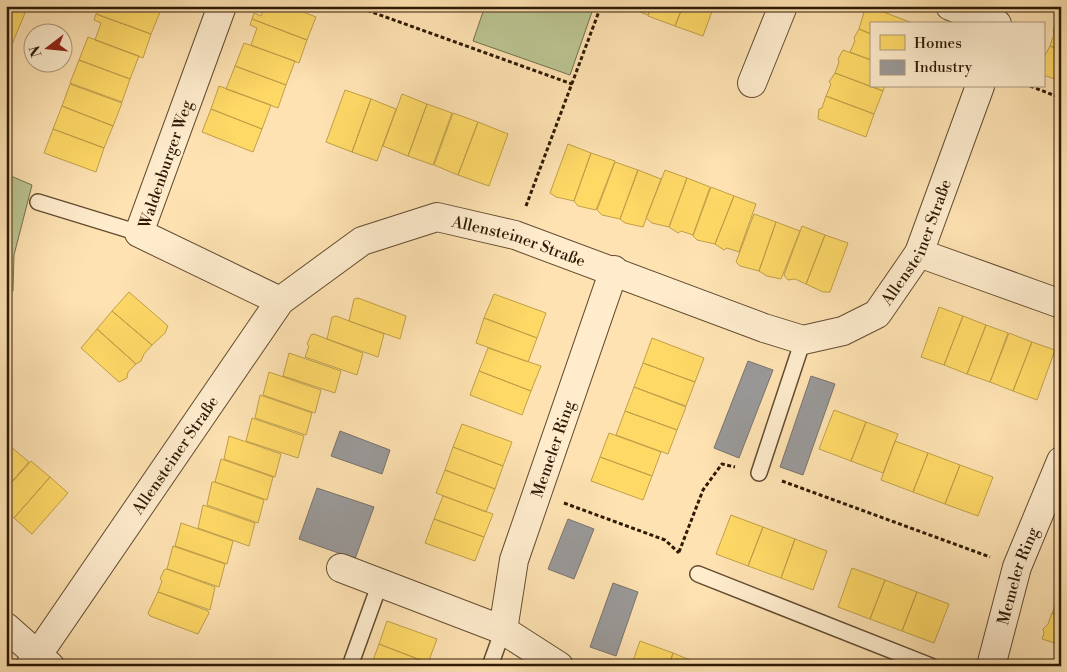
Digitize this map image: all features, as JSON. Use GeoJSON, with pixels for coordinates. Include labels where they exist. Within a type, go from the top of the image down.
{"type":"FeatureCollection","features":[{"type":"Feature","properties":{"kind":"street","name":"Waldenburger Weg"},"geometry":{"type":"LineString","coordinates":[[222,6],[139,233],[280,301]]}},
{"type":"Feature","properties":{"kind":"street"},"geometry":{"type":"LineString","coordinates":[[752,83],[783,6]]}},
{"type":"Feature","properties":{"kind":"street"},"geometry":{"type":"LineString","coordinates":[[950,6],[992,22]]}},
{"type":"Feature","properties":{"kind":"street"},"geometry":{"type":"LineString","coordinates":[[1002,22],[1008,6]]}},
{"type":"Feature","properties":{"kind":"street","name":"Allensteiner Straße"},"geometry":{"type":"LineString","coordinates":[[39,662],[280,301],[362,241],[437,217],[515,235],[614,270],[764,328],[803,340],[843,332],[877,314],[919,253],[979,88]]}},
{"type":"Feature","properties":{"kind":"street"},"geometry":{"type":"LineString","coordinates":[[919,253],[1061,304]]}},
{"type":"Feature","properties":{"kind":"street","name":"Memeler Ring"},"geometry":{"type":"LineString","coordinates":[[503,630],[514,560],[539,494],[614,270]]}},
{"type":"Feature","properties":{"kind":"street","name":"Memeler Ring"},"geometry":{"type":"LineString","coordinates":[[991,666],[1017,566],[1061,461]]}},
{"type":"Feature","properties":{"kind":"street"},"geometry":{"type":"LineString","coordinates":[[341,568],[503,630],[559,666]]}},
{"type":"Feature","properties":{"kind":"street"},"geometry":{"type":"LineString","coordinates":[[6,627],[39,662]]}},
{"type":"Feature","properties":{"kind":"lane"},"geometry":{"type":"LineString","coordinates":[[38,202],[139,233]]}},
{"type":"Feature","properties":{"kind":"lane"},"geometry":{"type":"LineString","coordinates":[[759,473],[803,340]]}},
{"type":"Feature","properties":{"kind":"lane"},"geometry":{"type":"LineString","coordinates":[[698,574],[931,666]]}},
{"type":"Feature","properties":{"kind":"lane"},"geometry":{"type":"LineString","coordinates":[[350,666],[380,583]]}},
{"type":"Feature","properties":{"kind":"lane"},"geometry":{"type":"LineString","coordinates":[[490,666],[503,630]]}},
{"type":"Feature","properties":{"kind":"path"},"geometry":{"type":"LineString","coordinates":[[356,6],[572,84]]}},
{"type":"Feature","properties":{"kind":"path"},"geometry":{"type":"LineString","coordinates":[[515,235],[601,6]]}},
{"type":"Feature","properties":{"kind":"path"},"geometry":{"type":"LineString","coordinates":[[1035,88],[1061,98]]}},
{"type":"Feature","properties":{"kind":"path"},"geometry":{"type":"LineString","coordinates":[[679,552],[703,490],[722,464],[759,473],[1017,566]]}},
{"type":"Feature","properties":{"kind":"path"},"geometry":{"type":"LineString","coordinates":[[539,494],[665,540],[679,552],[698,574]]}},
{"type":"Feature","properties":{"kind":"green space"},"geometry":{"type":"Polygon","coordinates":[[[485,6],[594,6],[570,75],[473,41],[485,6]]]}},
{"type":"Feature","properties":{"kind":"green space"},"geometry":{"type":"Polygon","coordinates":[[[6,174],[32,185],[14,255],[13,291],[6,297],[6,174]]]}},
{"type":"Feature","properties":{"kind":"building: Homes"},"geometry":{"type":"Polygon","coordinates":[[[6,6],[28,6],[12,44],[6,42],[6,6]]]}},
{"type":"Feature","properties":{"kind":"building: Homes"},"geometry":{"type":"Polygon","coordinates":[[[107,6],[146,6],[160,12],[151,34],[96,14],[99,8],[106,11],[107,6]]]}},
{"type":"Feature","properties":{"kind":"building: Homes"},"geometry":{"type":"Polygon","coordinates":[[[265,6],[288,6],[316,17],[307,40],[252,19],[254,13],[261,16],[265,6]]]}},
{"type":"Feature","properties":{"kind":"building: Homes"},"geometry":{"type":"Polygon","coordinates":[[[623,6],[652,6],[648,15],[623,6]]]}},
{"type":"Feature","properties":{"kind":"building: Homes"},"geometry":{"type":"Polygon","coordinates":[[[652,6],[683,6],[675,26],[648,16],[652,6]]]}},
{"type":"Feature","properties":{"kind":"building: Homes"},"geometry":{"type":"Polygon","coordinates":[[[683,6],[714,6],[703,36],[675,26],[683,6]]]}},
{"type":"Feature","properties":{"kind":"building: Homes"},"geometry":{"type":"Polygon","coordinates":[[[868,6],[910,22],[870,22],[870,34],[859,29],[864,12],[868,6]]]}},
{"type":"Feature","properties":{"kind":"building: Homes"},"geometry":{"type":"Polygon","coordinates":[[[96,14],[151,34],[143,58],[95,40],[101,23],[94,20],[96,14]]]}},
{"type":"Feature","properties":{"kind":"building: Homes"},"geometry":{"type":"Polygon","coordinates":[[[252,19],[307,40],[299,63],[251,45],[257,28],[250,25],[252,19]]]}},
{"type":"Feature","properties":{"kind":"building: Homes"},"geometry":{"type":"Polygon","coordinates":[[[1060,19],[1061,50],[1050,46],[1054,34],[1053,30],[1060,19]]]}},
{"type":"Feature","properties":{"kind":"building: Homes"},"geometry":{"type":"Polygon","coordinates":[[[859,29],[870,34],[870,60],[850,52],[855,41],[854,38],[859,29]]]}},
{"type":"Feature","properties":{"kind":"building: Homes"},"geometry":{"type":"Polygon","coordinates":[[[88,37],[139,56],[130,79],[79,60],[88,37]]]}},
{"type":"Feature","properties":{"kind":"building: Homes"},"geometry":{"type":"Polygon","coordinates":[[[244,43],[295,61],[286,85],[235,66],[244,43]]]}},
{"type":"Feature","properties":{"kind":"building: Homes"},"geometry":{"type":"Polygon","coordinates":[[[1050,46],[1061,50],[1061,81],[1044,75],[1044,57],[1050,46]]]}},
{"type":"Feature","properties":{"kind":"building: Homes"},"geometry":{"type":"Polygon","coordinates":[[[843,50],[870,60],[870,86],[835,73],[839,62],[838,59],[843,50]]]}},
{"type":"Feature","properties":{"kind":"building: Homes"},"geometry":{"type":"Polygon","coordinates":[[[79,60],[130,79],[122,102],[70,83],[79,60]]]}},
{"type":"Feature","properties":{"kind":"building: Homes"},"geometry":{"type":"Polygon","coordinates":[[[235,66],[286,85],[278,108],[226,89],[235,66]]]}},
{"type":"Feature","properties":{"kind":"building: Homes"},"geometry":{"type":"Polygon","coordinates":[[[835,73],[870,86],[870,88],[883,91],[874,114],[826,96],[831,84],[829,82],[835,73]]]}},
{"type":"Feature","properties":{"kind":"building: Homes"},"geometry":{"type":"Polygon","coordinates":[[[70,84],[122,103],[113,126],[62,106],[70,84]]]}},
{"type":"Feature","properties":{"kind":"building: Homes"},"geometry":{"type":"Polygon","coordinates":[[[219,86],[271,105],[262,129],[211,109],[219,86]]]}},
{"type":"Feature","properties":{"kind":"building: Homes"},"geometry":{"type":"Polygon","coordinates":[[[345,90],[371,99],[352,152],[326,142],[345,90]]]}},
{"type":"Feature","properties":{"kind":"building: Homes"},"geometry":{"type":"Polygon","coordinates":[[[402,94],[427,104],[408,156],[383,146],[402,94]]]}},
{"type":"Feature","properties":{"kind":"building: Homes"},"geometry":{"type":"Polygon","coordinates":[[[826,96],[874,114],[866,137],[818,119],[819,109],[822,108],[826,96]]]}},
{"type":"Feature","properties":{"kind":"building: Homes"},"geometry":{"type":"Polygon","coordinates":[[[371,99],[396,109],[377,161],[352,152],[371,99]]]}},
{"type":"Feature","properties":{"kind":"building: Homes"},"geometry":{"type":"Polygon","coordinates":[[[427,104],[452,113],[433,165],[408,156],[427,104]]]}},
{"type":"Feature","properties":{"kind":"building: Homes"},"geometry":{"type":"Polygon","coordinates":[[[62,106],[113,126],[104,148],[53,129],[62,106]]]}},
{"type":"Feature","properties":{"kind":"building: Homes"},"geometry":{"type":"Polygon","coordinates":[[[211,109],[262,129],[253,152],[202,132],[211,109]]]}},
{"type":"Feature","properties":{"kind":"building: Homes"},"geometry":{"type":"Polygon","coordinates":[[[453,113],[478,122],[458,175],[434,165],[453,113]]]}},
{"type":"Feature","properties":{"kind":"building: Homes"},"geometry":{"type":"Polygon","coordinates":[[[478,122],[508,134],[489,186],[458,175],[478,122]]]}},
{"type":"Feature","properties":{"kind":"building: Homes"},"geometry":{"type":"Polygon","coordinates":[[[53,129],[104,148],[96,172],[44,153],[53,129]]]}},
{"type":"Feature","properties":{"kind":"building: Homes"},"geometry":{"type":"Polygon","coordinates":[[[568,144],[591,153],[574,201],[556,197],[550,193],[568,144]]]}},
{"type":"Feature","properties":{"kind":"building: Homes"},"geometry":{"type":"Polygon","coordinates":[[[591,153],[615,161],[596,210],[578,206],[574,201],[591,153]]]}},
{"type":"Feature","properties":{"kind":"building: Homes"},"geometry":{"type":"Polygon","coordinates":[[[615,162],[638,170],[620,219],[602,215],[597,210],[615,162]]]}},
{"type":"Feature","properties":{"kind":"building: Homes"},"geometry":{"type":"Polygon","coordinates":[[[638,170],[661,179],[643,227],[625,223],[620,219],[638,170]]]}},
{"type":"Feature","properties":{"kind":"building: Homes"},"geometry":{"type":"Polygon","coordinates":[[[665,170],[687,178],[669,227],[652,223],[646,218],[665,170]]]}},
{"type":"Feature","properties":{"kind":"building: Homes"},"geometry":{"type":"Polygon","coordinates":[[[687,178],[710,187],[693,235],[681,231],[678,233],[669,227],[687,178]]]}},
{"type":"Feature","properties":{"kind":"building: Homes"},"geometry":{"type":"Polygon","coordinates":[[[711,187],[734,196],[715,244],[697,240],[693,236],[711,187]]]}},
{"type":"Feature","properties":{"kind":"building: Homes"},"geometry":{"type":"Polygon","coordinates":[[[734,196],[756,204],[739,252],[727,248],[724,250],[715,244],[734,196]]]}},
{"type":"Feature","properties":{"kind":"building: Homes"},"geometry":{"type":"Polygon","coordinates":[[[754,214],[776,222],[759,271],[740,266],[736,262],[754,214]]]}},
{"type":"Feature","properties":{"kind":"building: Homes"},"geometry":{"type":"Polygon","coordinates":[[[776,222],[800,231],[781,279],[767,276],[759,271],[776,222]]]}},
{"type":"Feature","properties":{"kind":"building: Homes"},"geometry":{"type":"Polygon","coordinates":[[[802,226],[825,235],[806,284],[795,279],[788,280],[784,275],[802,226]]]}},
{"type":"Feature","properties":{"kind":"building: Homes"},"geometry":{"type":"Polygon","coordinates":[[[825,235],[848,243],[830,292],[823,292],[806,284],[825,235]]]}},
{"type":"Feature","properties":{"kind":"building: Homes"},"geometry":{"type":"Polygon","coordinates":[[[129,292],[168,326],[165,333],[152,345],[112,311],[129,292]]]}},
{"type":"Feature","properties":{"kind":"building: Homes"},"geometry":{"type":"Polygon","coordinates":[[[494,294],[546,313],[537,338],[484,318],[494,294]]]}},
{"type":"Feature","properties":{"kind":"building: Homes"},"geometry":{"type":"Polygon","coordinates":[[[358,298],[406,316],[400,339],[349,321],[354,299],[358,298]]]}},
{"type":"Feature","properties":{"kind":"building: Homes"},"geometry":{"type":"Polygon","coordinates":[[[939,307],[963,316],[944,365],[921,357],[939,307]]]}},
{"type":"Feature","properties":{"kind":"building: Homes"},"geometry":{"type":"Polygon","coordinates":[[[112,311],[152,345],[141,361],[136,364],[97,329],[112,311]]]}},
{"type":"Feature","properties":{"kind":"building: Homes"},"geometry":{"type":"Polygon","coordinates":[[[336,316],[384,334],[378,357],[327,339],[332,317],[336,316]]]}},
{"type":"Feature","properties":{"kind":"building: Homes"},"geometry":{"type":"Polygon","coordinates":[[[963,316],[986,325],[967,374],[944,365],[963,316]]]}},
{"type":"Feature","properties":{"kind":"building: Homes"},"geometry":{"type":"Polygon","coordinates":[[[484,318],[537,338],[528,362],[476,343],[484,318]]]}},
{"type":"Feature","properties":{"kind":"building: Homes"},"geometry":{"type":"Polygon","coordinates":[[[986,325],[1008,333],[990,382],[967,374],[986,325]]]}},
{"type":"Feature","properties":{"kind":"building: Homes"},"geometry":{"type":"Polygon","coordinates":[[[97,329],[136,364],[128,372],[127,378],[119,382],[81,348],[97,329]]]}},
{"type":"Feature","properties":{"kind":"building: Homes"},"geometry":{"type":"Polygon","coordinates":[[[1009,333],[1032,342],[1013,391],[990,382],[1009,333]]]}},
{"type":"Feature","properties":{"kind":"building: Homes"},"geometry":{"type":"Polygon","coordinates":[[[314,334],[363,353],[357,375],[305,357],[309,346],[307,344],[311,335],[314,334]]]}},
{"type":"Feature","properties":{"kind":"building: Homes"},"geometry":{"type":"Polygon","coordinates":[[[652,338],[704,358],[695,382],[643,363],[652,338]]]}},
{"type":"Feature","properties":{"kind":"building: Homes"},"geometry":{"type":"Polygon","coordinates":[[[1032,342],[1055,350],[1037,400],[1013,391],[1032,342]]]}},
{"type":"Feature","properties":{"kind":"building: Homes"},"geometry":{"type":"Polygon","coordinates":[[[488,348],[541,366],[531,391],[479,371],[488,348]]]}},
{"type":"Feature","properties":{"kind":"building: Homes"},"geometry":{"type":"Polygon","coordinates":[[[289,353],[341,371],[335,393],[283,376],[289,353]]]}},
{"type":"Feature","properties":{"kind":"building: Homes"},"geometry":{"type":"Polygon","coordinates":[[[643,363],[695,382],[686,406],[634,387],[643,363]]]}},
{"type":"Feature","properties":{"kind":"building: Homes"},"geometry":{"type":"Polygon","coordinates":[[[479,371],[531,391],[522,415],[470,395],[479,371]]]}},
{"type":"Feature","properties":{"kind":"building: Homes"},"geometry":{"type":"Polygon","coordinates":[[[269,372],[321,390],[315,413],[263,395],[269,372]]]}},
{"type":"Feature","properties":{"kind":"building: Homes"},"geometry":{"type":"Polygon","coordinates":[[[634,387],[686,407],[677,430],[625,411],[634,387]]]}},
{"type":"Feature","properties":{"kind":"building: Homes"},"geometry":{"type":"Polygon","coordinates":[[[260,395],[312,413],[306,435],[255,418],[260,395]]]}},
{"type":"Feature","properties":{"kind":"building: Homes"},"geometry":{"type":"Polygon","coordinates":[[[834,410],[866,422],[851,461],[819,449],[834,410]]]}},
{"type":"Feature","properties":{"kind":"building: Homes"},"geometry":{"type":"Polygon","coordinates":[[[625,411],[677,430],[668,454],[616,435],[625,411]]]}},
{"type":"Feature","properties":{"kind":"building: Homes"},"geometry":{"type":"Polygon","coordinates":[[[252,418],[304,436],[298,458],[246,441],[252,418]]]}},
{"type":"Feature","properties":{"kind":"building: Homes"},"geometry":{"type":"Polygon","coordinates":[[[866,422],[898,434],[883,473],[851,461],[866,422]]]}},
{"type":"Feature","properties":{"kind":"building: Homes"},"geometry":{"type":"Polygon","coordinates":[[[462,424],[512,442],[503,466],[453,447],[462,424]]]}},
{"type":"Feature","properties":{"kind":"building: Homes"},"geometry":{"type":"Polygon","coordinates":[[[609,433],[661,452],[652,476],[600,457],[609,433]]]}},
{"type":"Feature","properties":{"kind":"building: Homes"},"geometry":{"type":"Polygon","coordinates":[[[229,436],[281,454],[275,477],[224,459],[229,436]]]}},
{"type":"Feature","properties":{"kind":"building: Homes"},"geometry":{"type":"Polygon","coordinates":[[[895,441],[928,453],[913,492],[881,480],[895,441]]]}},
{"type":"Feature","properties":{"kind":"building: Homes"},"geometry":{"type":"Polygon","coordinates":[[[10,446],[29,462],[6,488],[6,451],[10,446]]]}},
{"type":"Feature","properties":{"kind":"building: Homes"},"geometry":{"type":"Polygon","coordinates":[[[453,447],[503,466],[495,489],[445,470],[453,447]]]}},
{"type":"Feature","properties":{"kind":"building: Homes"},"geometry":{"type":"Polygon","coordinates":[[[928,453],[960,465],[945,504],[913,492],[928,453]]]}},
{"type":"Feature","properties":{"kind":"building: Homes"},"geometry":{"type":"Polygon","coordinates":[[[600,457],[652,476],[643,500],[591,481],[600,457]]]}},
{"type":"Feature","properties":{"kind":"building: Homes"},"geometry":{"type":"Polygon","coordinates":[[[221,459],[273,477],[267,500],[215,482],[221,459]]]}},
{"type":"Feature","properties":{"kind":"building: Homes"},"geometry":{"type":"Polygon","coordinates":[[[31,461],[50,477],[14,518],[6,512],[6,489],[31,461]]]}},
{"type":"Feature","properties":{"kind":"building: Homes"},"geometry":{"type":"Polygon","coordinates":[[[960,465],[993,477],[978,516],[945,504],[960,465]]]}},
{"type":"Feature","properties":{"kind":"building: Homes"},"geometry":{"type":"Polygon","coordinates":[[[445,470],[495,489],[486,512],[436,493],[445,470]]]}},
{"type":"Feature","properties":{"kind":"building: Homes"},"geometry":{"type":"Polygon","coordinates":[[[50,477],[68,493],[32,534],[14,518],[50,477]]]}},
{"type":"Feature","properties":{"kind":"building: Homes"},"geometry":{"type":"Polygon","coordinates":[[[212,482],[264,500],[258,523],[207,505],[212,482]]]}},
{"type":"Feature","properties":{"kind":"building: Homes"},"geometry":{"type":"Polygon","coordinates":[[[443,496],[493,514],[484,537],[434,519],[443,496]]]}},
{"type":"Feature","properties":{"kind":"building: Homes"},"geometry":{"type":"Polygon","coordinates":[[[203,505],[255,523],[249,546],[198,528],[203,505]]]}},
{"type":"Feature","properties":{"kind":"building: Homes"},"geometry":{"type":"Polygon","coordinates":[[[731,515],[763,527],[748,566],[716,554],[731,515]]]}},
{"type":"Feature","properties":{"kind":"building: Homes"},"geometry":{"type":"Polygon","coordinates":[[[434,519],[484,537],[475,561],[425,543],[434,519]]]}},
{"type":"Feature","properties":{"kind":"building: Homes"},"geometry":{"type":"Polygon","coordinates":[[[181,523],[233,541],[227,564],[175,546],[181,523]]]}},
{"type":"Feature","properties":{"kind":"building: Homes"},"geometry":{"type":"Polygon","coordinates":[[[763,527],[795,539],[781,578],[748,566],[763,527]]]}},
{"type":"Feature","properties":{"kind":"building: Homes"},"geometry":{"type":"Polygon","coordinates":[[[795,539],[827,551],[813,590],[781,578],[795,539]]]}},
{"type":"Feature","properties":{"kind":"building: Homes"},"geometry":{"type":"Polygon","coordinates":[[[173,546],[225,564],[219,587],[167,569],[173,546]]]}},
{"type":"Feature","properties":{"kind":"building: Homes"},"geometry":{"type":"Polygon","coordinates":[[[852,568],[885,580],[870,619],[838,607],[852,568]]]}},
{"type":"Feature","properties":{"kind":"building: Homes"},"geometry":{"type":"Polygon","coordinates":[[[167,569],[215,587],[210,610],[158,592],[162,581],[160,579],[164,570],[167,569]]]}},
{"type":"Feature","properties":{"kind":"building: Homes"},"geometry":{"type":"Polygon","coordinates":[[[885,580],[917,592],[902,631],[870,619],[885,580]]]}},
{"type":"Feature","properties":{"kind":"building: Homes"},"geometry":{"type":"Polygon","coordinates":[[[1061,590],[1061,616],[1052,613],[1057,602],[1055,598],[1061,590]]]}},
{"type":"Feature","properties":{"kind":"building: Homes"},"geometry":{"type":"Polygon","coordinates":[[[158,592],[208,611],[209,613],[198,634],[150,616],[148,613],[158,592]]]}},
{"type":"Feature","properties":{"kind":"building: Homes"},"geometry":{"type":"Polygon","coordinates":[[[917,592],[949,604],[934,643],[902,631],[917,592]]]}},
{"type":"Feature","properties":{"kind":"building: Homes"},"geometry":{"type":"Polygon","coordinates":[[[1052,613],[1061,616],[1061,645],[1042,639],[1043,629],[1048,624],[1052,613]]]}},
{"type":"Feature","properties":{"kind":"building: Homes"},"geometry":{"type":"Polygon","coordinates":[[[387,621],[437,639],[428,663],[379,644],[387,621]]]}},
{"type":"Feature","properties":{"kind":"building: Homes"},"geometry":{"type":"Polygon","coordinates":[[[640,641],[673,653],[669,666],[631,666],[640,641]]]}},
{"type":"Feature","properties":{"kind":"building: Homes"},"geometry":{"type":"Polygon","coordinates":[[[379,644],[428,663],[427,666],[371,666],[379,644]]]}},
{"type":"Feature","properties":{"kind":"building: Homes"},"geometry":{"type":"Polygon","coordinates":[[[673,653],[705,666],[669,666],[673,653]]]}},
{"type":"Feature","properties":{"kind":"building: Industry"},"geometry":{"type":"Polygon","coordinates":[[[748,361],[773,370],[739,458],[714,448],[748,361]]]}},
{"type":"Feature","properties":{"kind":"building: Industry"},"geometry":{"type":"Polygon","coordinates":[[[811,376],[835,384],[803,475],[780,467],[811,376]]]}},
{"type":"Feature","properties":{"kind":"building: Industry"},"geometry":{"type":"Polygon","coordinates":[[[340,431],[390,450],[382,474],[331,456],[340,431]]]}},
{"type":"Feature","properties":{"kind":"building: Industry"},"geometry":{"type":"Polygon","coordinates":[[[317,488],[374,507],[355,559],[299,539],[317,488]]]}},
{"type":"Feature","properties":{"kind":"building: Industry"},"geometry":{"type":"Polygon","coordinates":[[[568,519],[594,529],[574,579],[548,569],[568,519]]]}},
{"type":"Feature","properties":{"kind":"building: Industry"},"geometry":{"type":"Polygon","coordinates":[[[613,583],[638,592],[616,656],[590,647],[613,583]]]}}]}
